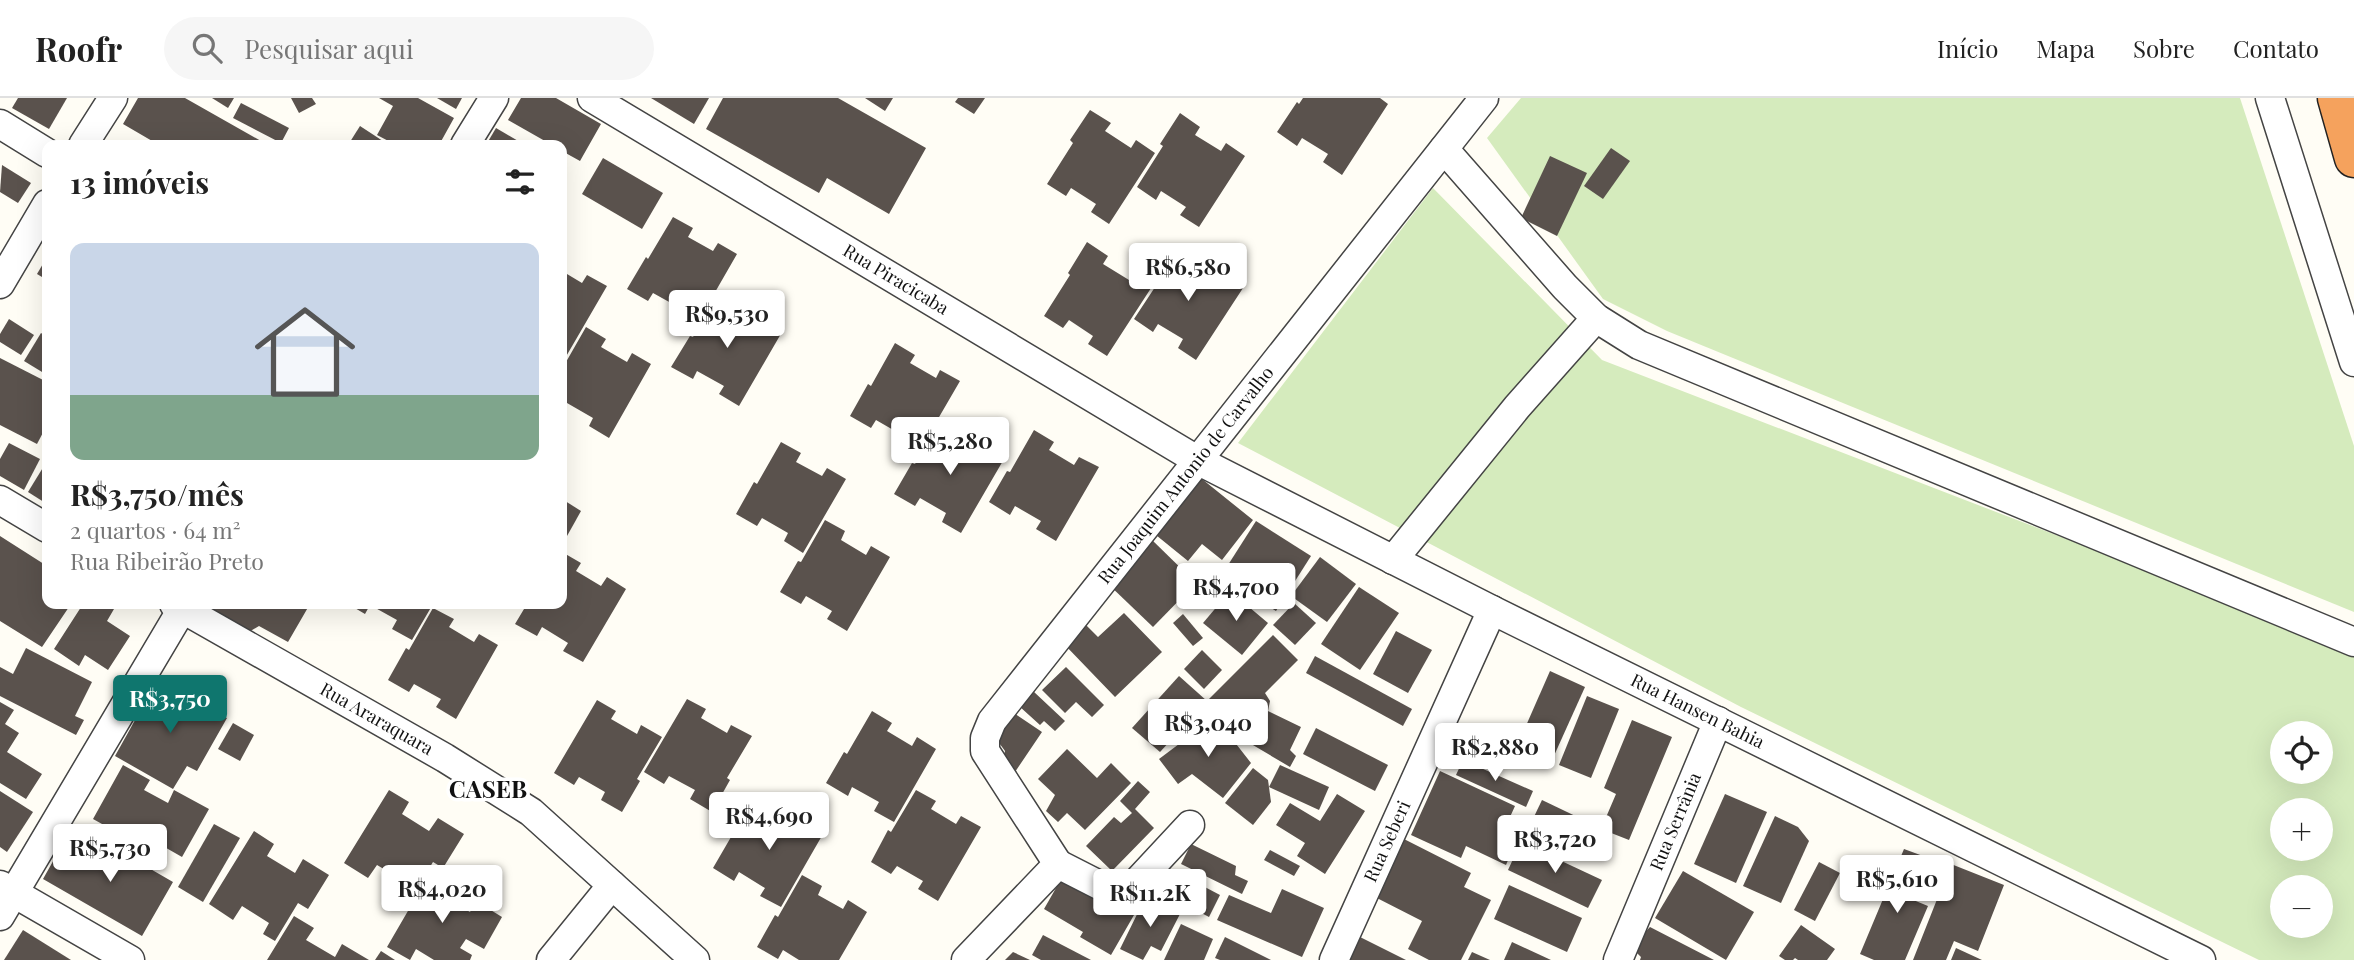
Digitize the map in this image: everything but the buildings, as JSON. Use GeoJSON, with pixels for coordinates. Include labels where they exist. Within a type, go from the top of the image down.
{"type":"FeatureCollection","features":[{"type":"Feature","properties":{"kind":"highway"},"geometry":{"type":"LineString","coordinates":[[2337,98],[2354,158]]}},
{"type":"Feature","properties":{"kind":"street"},"geometry":{"type":"LineString","coordinates":[[86,140],[113,98]]}},
{"type":"Feature","properties":{"kind":"street"},"geometry":{"type":"LineString","coordinates":[[468,140],[494,98]]}},
{"type":"Feature","properties":{"kind":"street","name":"Rua Piracicaba"},"geometry":{"type":"LineString","coordinates":[[592,98],[1197,460]]}},
{"type":"Feature","properties":{"kind":"street","name":"Rua Joaquim Antonio de Carvalho"},"geometry":{"type":"LineString","coordinates":[[1190,825],[1136,883],[1118,892],[1109,890],[1058,864],[992,764],[985,751],[985,738],[992,721],[1006,702],[1484,98]]}},
{"type":"Feature","properties":{"kind":"street"},"geometry":{"type":"LineString","coordinates":[[2270,98],[2354,362]]}},
{"type":"Feature","properties":{"kind":"street"},"geometry":{"type":"LineString","coordinates":[[0,124],[42,150]]}},
{"type":"Feature","properties":{"kind":"street"},"geometry":{"type":"LineString","coordinates":[[1444,149],[1596,318],[1639,345],[2354,642]]}},
{"type":"Feature","properties":{"kind":"street"},"geometry":{"type":"LineString","coordinates":[[0,284],[42,213]]}},
{"type":"Feature","properties":{"kind":"street"},"geometry":{"type":"LineString","coordinates":[[1393,560],[1517,407],[1596,318]]}},
{"type":"Feature","properties":{"kind":"street","name":"Rua Hansen Bahia"},"geometry":{"type":"LineString","coordinates":[[1197,460],[1492,610],[2200,960]]}},
{"type":"Feature","properties":{"kind":"street"},"geometry":{"type":"LineString","coordinates":[[0,500],[42,525]]}},
{"type":"Feature","properties":{"kind":"street"},"geometry":{"type":"LineString","coordinates":[[130,960],[5,898],[179,609]]}},
{"type":"Feature","properties":{"kind":"street","name":"Rua Araraquara"},"geometry":{"type":"LineString","coordinates":[[188,609],[531,812],[695,960]]}},
{"type":"Feature","properties":{"kind":"street","name":"Rua Seberi"},"geometry":{"type":"LineString","coordinates":[[1334,960],[1492,610]]}},
{"type":"Feature","properties":{"kind":"street","name":"Rua Serrânia"},"geometry":{"type":"LineString","coordinates":[[1618,960],[1718,722]]}},
{"type":"Feature","properties":{"kind":"street"},"geometry":{"type":"LineString","coordinates":[[966,960],[1058,864]]}},
{"type":"Feature","properties":{"kind":"street"},"geometry":{"type":"LineString","coordinates":[[551,960],[612,885]]}},
{"type":"Feature","properties":{"kind":"green space"},"geometry":{"type":"Polygon","coordinates":[[[1521,98],[2240,98],[2354,446],[2354,612],[1667,331],[1603,299],[1487,138],[1521,98]]]}},
{"type":"Feature","properties":{"kind":"green space"},"geometry":{"type":"Polygon","coordinates":[[[1433,188],[1602,360],[2354,650],[2354,960],[2259,960],[1741,707],[1238,443],[1433,188]]]}},
{"type":"Feature","properties":{"kind":"district","name":"CASEB"},"geometry":{"type":"Point","coordinates":[488,790]}}]}
